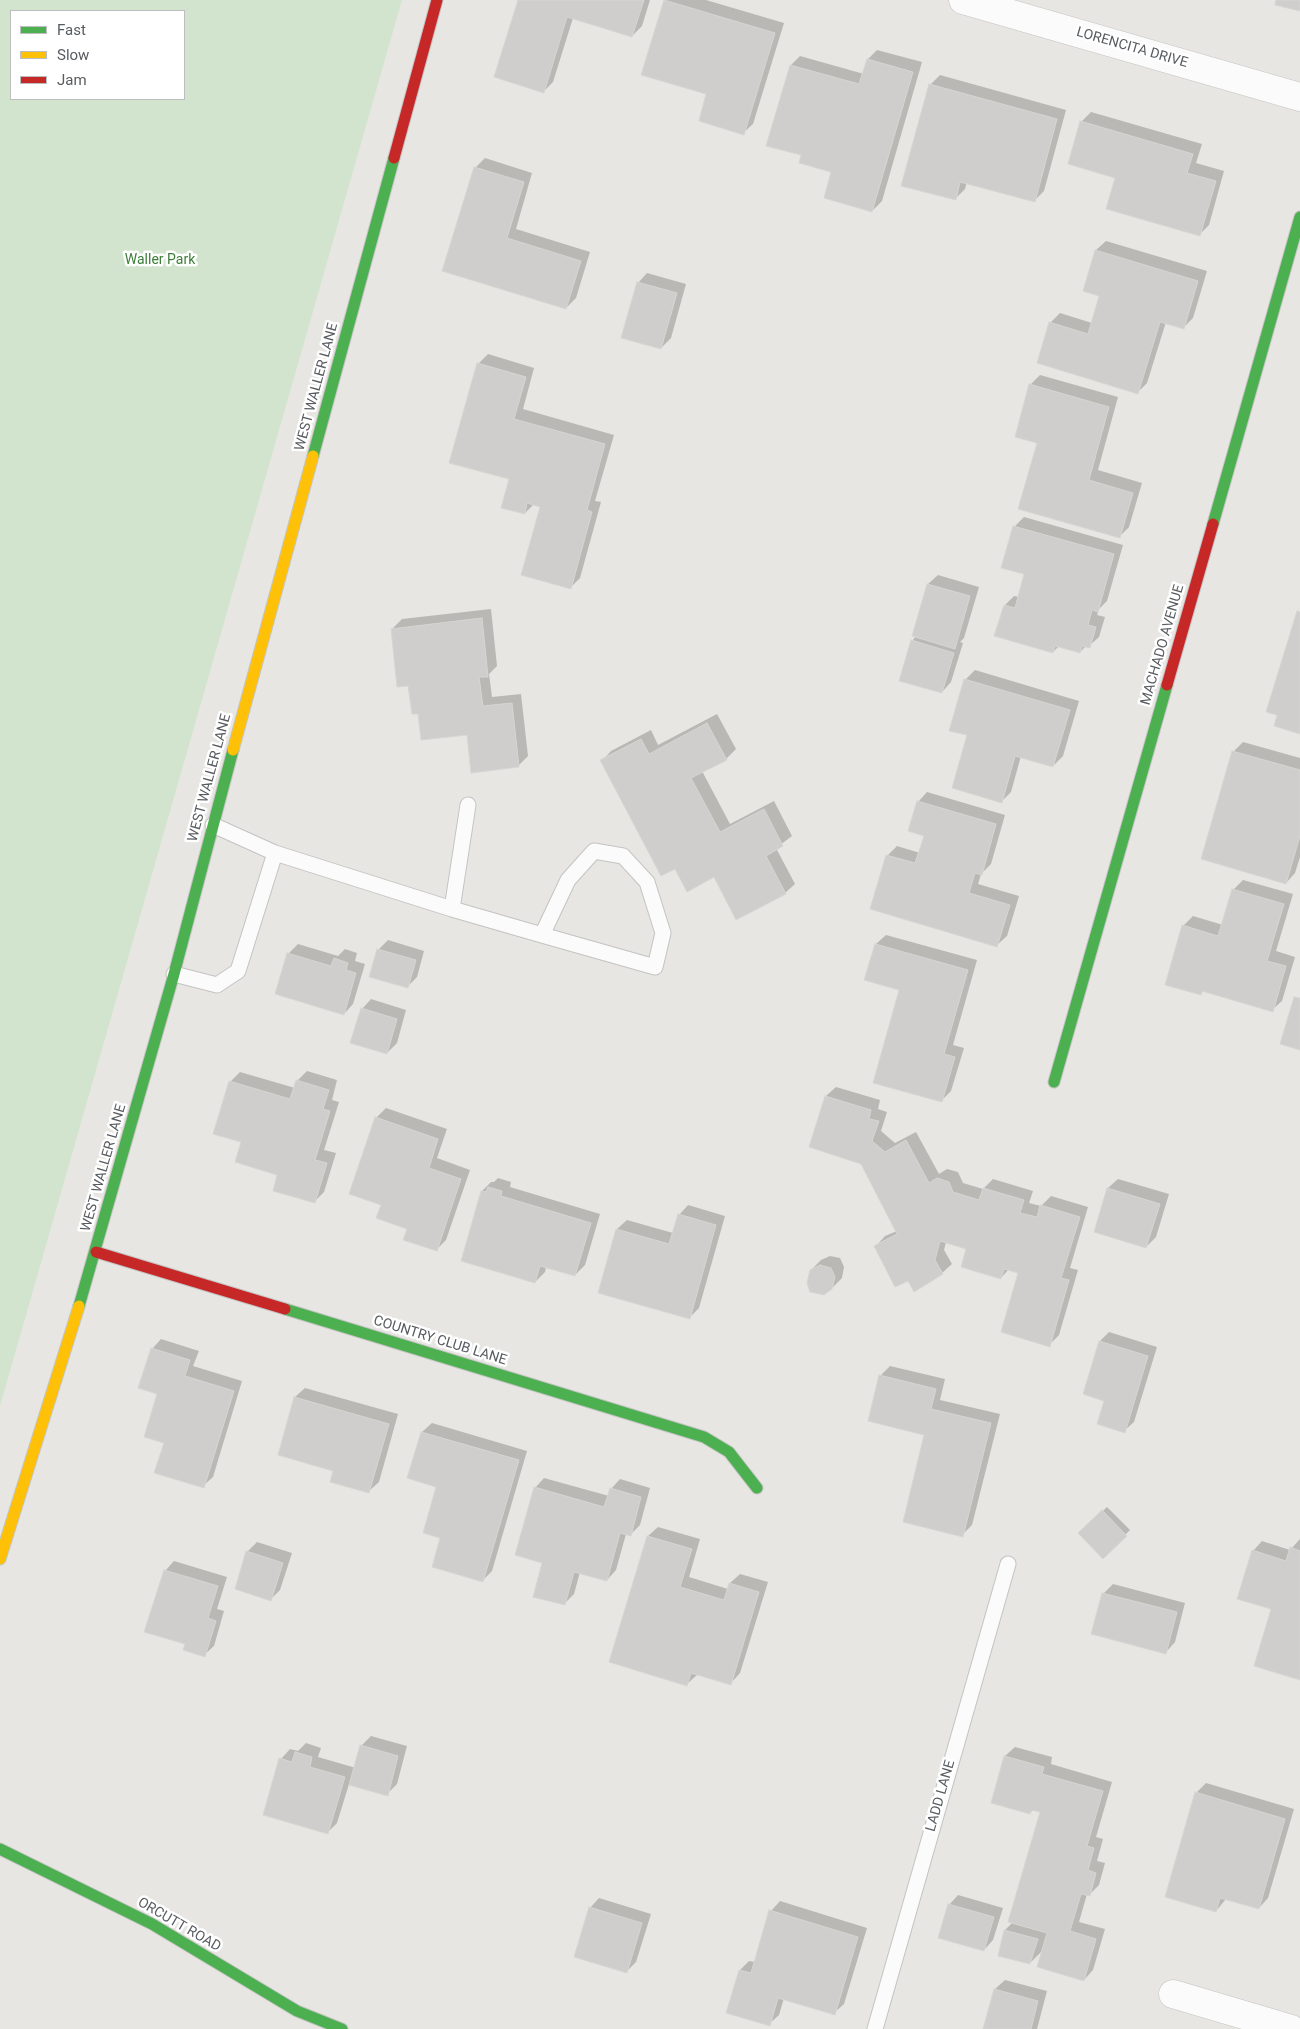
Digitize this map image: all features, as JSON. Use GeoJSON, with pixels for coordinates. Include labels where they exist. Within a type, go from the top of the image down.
{"type":"FeatureCollection","features":[{"type":"Feature","properties":{"kind":"street","name":"WEST WALLER LANE"},"geometry":{"type":"LineString","coordinates":[[0,1559],[96,1252],[174,974],[437,0]]}},
{"type":"Feature","properties":{"kind":"street","name":"LORENCITA DRIVE"},"geometry":{"type":"LineString","coordinates":[[963,0],[1300,97]]}},
{"type":"Feature","properties":{"kind":"street","name":"MACHADO AVENUE"},"geometry":{"type":"LineString","coordinates":[[1054,1082],[1300,217]]}},
{"type":"Feature","properties":{"kind":"street","name":"COUNTRY CLUB LANE"},"geometry":{"type":"LineString","coordinates":[[96,1252],[704,1437],[729,1452],[757,1488]]}},
{"type":"Feature","properties":{"kind":"street","name":"ORCUTT ROAD"},"geometry":{"type":"LineString","coordinates":[[0,1849],[152,1924],[297,2011],[342,2029]]}},
{"type":"Feature","properties":{"kind":"street"},"geometry":{"type":"LineString","coordinates":[[1173,1994],[1290,2029]]}},
{"type":"Feature","properties":{"kind":"lane"},"geometry":{"type":"LineString","coordinates":[[452,909],[468,805]]}},
{"type":"Feature","properties":{"kind":"lane"},"geometry":{"type":"LineString","coordinates":[[213,825],[275,853],[452,909],[542,935],[654,967],[663,933],[647,882],[623,856],[594,851],[568,880],[542,935]]}},
{"type":"Feature","properties":{"kind":"lane"},"geometry":{"type":"LineString","coordinates":[[174,974],[218,985],[238,971],[275,853]]}},
{"type":"Feature","properties":{"kind":"lane","name":"LADD LANE"},"geometry":{"type":"LineString","coordinates":[[875,2029],[1008,1564]]}},
{"type":"Feature","properties":{"kind":"green space","name":"Waller Park"},"geometry":{"type":"Polygon","coordinates":[[[0,0],[402,0],[0,1406],[0,0]]]}},
{"type":"Feature","properties":{"kind":"building"},"geometry":{"type":"Polygon","coordinates":[[[518,0],[644,0],[632,37],[567,17],[544,93],[494,77],[518,0]]]}},
{"type":"Feature","properties":{"kind":"building"},"geometry":{"type":"Polygon","coordinates":[[[664,0],[775,33],[744,135],[699,121],[706,94],[641,75],[664,0]]]}},
{"type":"Feature","properties":{"kind":"building"},"geometry":{"type":"Polygon","coordinates":[[[1276,0],[1300,0],[1300,11],[1275,5],[1276,0]]]}},
{"type":"Feature","properties":{"kind":"building"},"geometry":{"type":"Polygon","coordinates":[[[867,59],[913,72],[872,212],[824,198],[831,172],[799,163],[801,155],[766,146],[790,65],[859,84],[867,59]]]}},
{"type":"Feature","properties":{"kind":"building"},"geometry":{"type":"Polygon","coordinates":[[[929,84],[1057,119],[1035,202],[960,182],[956,200],[901,186],[929,84]]]}},
{"type":"Feature","properties":{"kind":"building"},"geometry":{"type":"Polygon","coordinates":[[[1080,121],[1193,154],[1187,173],[1216,181],[1200,236],[1106,209],[1115,178],[1068,164],[1080,121]]]}},
{"type":"Feature","properties":{"kind":"building"},"geometry":{"type":"Polygon","coordinates":[[[474,167],[524,182],[507,238],[581,261],[566,309],[442,271],[474,167]]]}},
{"type":"Feature","properties":{"kind":"building"},"geometry":{"type":"Polygon","coordinates":[[[1095,250],[1198,281],[1184,329],[1160,322],[1138,394],[1037,363],[1049,322],[1088,334],[1099,296],[1083,291],[1095,250]]]}},
{"type":"Feature","properties":{"kind":"building"},"geometry":{"type":"Polygon","coordinates":[[[637,282],[677,293],[661,349],[621,338],[637,282]]]}},
{"type":"Feature","properties":{"kind":"building"},"geometry":{"type":"Polygon","coordinates":[[[477,363],[526,377],[514,419],[605,444],[587,510],[592,512],[571,589],[521,575],[540,507],[527,503],[525,514],[501,508],[509,479],[449,463],[477,363]]]}},
{"type":"Feature","properties":{"kind":"building"},"geometry":{"type":"Polygon","coordinates":[[[1029,384],[1109,407],[1089,480],[1133,493],[1120,538],[1018,509],[1037,443],[1015,437],[1029,384]]]}},
{"type":"Feature","properties":{"kind":"building"},"geometry":{"type":"Polygon","coordinates":[[[1013,526],[1114,554],[1098,612],[1092,610],[1088,625],[1096,627],[1090,648],[1082,646],[1080,653],[1055,646],[1053,653],[994,636],[1004,605],[1015,608],[1024,574],[1001,568],[1013,526]]]}},
{"type":"Feature","properties":{"kind":"building"},"geometry":{"type":"Polygon","coordinates":[[[927,584],[970,596],[955,649],[912,636],[927,584]]]}},
{"type":"Feature","properties":{"kind":"building"},"geometry":{"type":"Polygon","coordinates":[[[1297,611],[1300,612],[1300,734],[1274,726],[1277,715],[1266,712],[1297,611]]]}},
{"type":"Feature","properties":{"kind":"building"},"geometry":{"type":"Polygon","coordinates":[[[482,618],[488,677],[479,677],[483,706],[512,703],[519,767],[471,773],[467,735],[421,740],[418,714],[412,714],[408,686],[397,687],[391,629],[482,618]]]}},
{"type":"Feature","properties":{"kind":"building"},"geometry":{"type":"Polygon","coordinates":[[[911,640],[954,653],[942,693],[899,681],[911,640]]]}},
{"type":"Feature","properties":{"kind":"building"},"geometry":{"type":"Polygon","coordinates":[[[964,679],[1070,710],[1053,767],[1015,756],[1002,803],[952,788],[967,735],[949,731],[964,679]]]}},
{"type":"Feature","properties":{"kind":"building"},"geometry":{"type":"Polygon","coordinates":[[[707,723],[727,760],[691,778],[720,832],[764,809],[783,846],[766,856],[786,894],[736,920],[714,877],[687,892],[675,869],[661,876],[600,760],[641,739],[649,754],[707,723]]]}},
{"type":"Feature","properties":{"kind":"building"},"geometry":{"type":"Polygon","coordinates":[[[1232,751],[1300,770],[1300,836],[1286,884],[1201,859],[1232,751]]]}},
{"type":"Feature","properties":{"kind":"building"},"geometry":{"type":"Polygon","coordinates":[[[917,801],[996,824],[982,875],[975,873],[969,893],[1010,905],[997,947],[870,909],[886,855],[915,863],[924,836],[908,831],[917,801]]]}},
{"type":"Feature","properties":{"kind":"building"},"geometry":{"type":"Polygon","coordinates":[[[1232,889],[1284,904],[1267,961],[1286,966],[1273,1012],[1202,991],[1201,995],[1165,985],[1182,925],[1218,936],[1232,889]]]}},
{"type":"Feature","properties":{"kind":"building"},"geometry":{"type":"Polygon","coordinates":[[[875,944],[968,970],[944,1054],[955,1057],[942,1102],[873,1083],[899,990],[864,980],[875,944]]]}},
{"type":"Feature","properties":{"kind":"building"},"geometry":{"type":"Polygon","coordinates":[[[377,949],[416,960],[408,988],[369,977],[377,949]]]}},
{"type":"Feature","properties":{"kind":"building"},"geometry":{"type":"Polygon","coordinates":[[[287,953],[331,966],[334,958],[348,963],[346,970],[356,973],[344,1015],[275,994],[287,953]]]}},
{"type":"Feature","properties":{"kind":"building"},"geometry":{"type":"Polygon","coordinates":[[[1294,997],[1300,998],[1300,1050],[1280,1044],[1294,997]]]}},
{"type":"Feature","properties":{"kind":"building"},"geometry":{"type":"Polygon","coordinates":[[[361,1008],[397,1019],[387,1054],[350,1043],[361,1008]]]}},
{"type":"Feature","properties":{"kind":"building"},"geometry":{"type":"Polygon","coordinates":[[[296,1080],[329,1090],[323,1109],[330,1111],[315,1160],[327,1163],[315,1203],[273,1191],[277,1175],[235,1162],[241,1142],[213,1134],[229,1081],[290,1099],[296,1080]]]}},
{"type":"Feature","properties":{"kind":"building"},"geometry":{"type":"Polygon","coordinates":[[[825,1096],[871,1110],[869,1119],[879,1121],[872,1141],[885,1152],[906,1140],[929,1183],[937,1178],[949,1182],[953,1192],[979,1200],[983,1188],[1024,1200],[1020,1213],[1037,1217],[1040,1205],[1080,1217],[1061,1278],[1069,1280],[1050,1347],[1001,1332],[1018,1273],[1004,1269],[1001,1279],[961,1267],[966,1249],[940,1241],[935,1260],[943,1274],[914,1292],[908,1281],[895,1287],[874,1246],[897,1234],[861,1164],[809,1147],[825,1096]]]}},
{"type":"Feature","properties":{"kind":"building"},"geometry":{"type":"Polygon","coordinates":[[[375,1117],[438,1139],[429,1168],[461,1179],[437,1251],[403,1240],[407,1229],[376,1218],[381,1205],[349,1194],[375,1117]]]}},
{"type":"Feature","properties":{"kind":"building"},"geometry":{"type":"Polygon","coordinates":[[[488,1187],[502,1191],[501,1196],[591,1223],[575,1276],[540,1266],[535,1283],[461,1261],[481,1191],[486,1192],[488,1187]]]}},
{"type":"Feature","properties":{"kind":"building"},"geometry":{"type":"Polygon","coordinates":[[[1107,1188],[1160,1204],[1146,1248],[1094,1232],[1107,1188]]]}},
{"type":"Feature","properties":{"kind":"building"},"geometry":{"type":"Polygon","coordinates":[[[678,1214],[716,1225],[690,1319],[598,1293],[616,1229],[669,1244],[678,1214]]]}},
{"type":"Feature","properties":{"kind":"building"},"geometry":{"type":"Polygon","coordinates":[[[820,1265],[831,1268],[835,1277],[832,1289],[824,1295],[810,1292],[807,1283],[810,1270],[820,1265]]]}},
{"type":"Feature","properties":{"kind":"building"},"geometry":{"type":"Polygon","coordinates":[[[1099,1341],[1148,1356],[1125,1433],[1097,1424],[1104,1401],[1083,1394],[1099,1341]]]}},
{"type":"Feature","properties":{"kind":"building"},"geometry":{"type":"Polygon","coordinates":[[[151,1348],[190,1360],[185,1376],[234,1391],[204,1488],[154,1473],[164,1443],[144,1437],[157,1394],[138,1388],[151,1348]]]}},
{"type":"Feature","properties":{"kind":"building"},"geometry":{"type":"Polygon","coordinates":[[[879,1375],[936,1389],[931,1409],[991,1423],[963,1537],[903,1522],[924,1435],[868,1421],[879,1375]]]}},
{"type":"Feature","properties":{"kind":"building"},"geometry":{"type":"Polygon","coordinates":[[[294,1397],[389,1424],[369,1493],[330,1482],[333,1471],[278,1455],[294,1397]]]}},
{"type":"Feature","properties":{"kind":"building"},"geometry":{"type":"Polygon","coordinates":[[[421,1432],[519,1460],[483,1582],[432,1567],[440,1538],[423,1533],[436,1487],[407,1478],[421,1432]]]}},
{"type":"Feature","properties":{"kind":"building"},"geometry":{"type":"Polygon","coordinates":[[[534,1487],[604,1507],[610,1488],[641,1497],[631,1536],[620,1533],[607,1581],[574,1572],[565,1605],[533,1597],[542,1563],[515,1555],[534,1487]]]}},
{"type":"Feature","properties":{"kind":"building"},"geometry":{"type":"Polygon","coordinates":[[[1102,1510],[1127,1536],[1103,1559],[1078,1533],[1102,1510]]]}},
{"type":"Feature","properties":{"kind":"building"},"geometry":{"type":"Polygon","coordinates":[[[647,1536],[692,1549],[680,1587],[724,1600],[729,1583],[759,1592],[731,1685],[691,1673],[687,1686],[609,1662],[647,1536]]]}},
{"type":"Feature","properties":{"kind":"building"},"geometry":{"type":"Polygon","coordinates":[[[1290,1547],[1300,1551],[1300,1680],[1254,1666],[1271,1609],[1237,1599],[1252,1550],[1286,1561],[1290,1547]]]}},
{"type":"Feature","properties":{"kind":"building"},"geometry":{"type":"Polygon","coordinates":[[[246,1551],[283,1563],[271,1601],[235,1589],[246,1551]]]}},
{"type":"Feature","properties":{"kind":"building"},"geometry":{"type":"Polygon","coordinates":[[[164,1570],[218,1586],[208,1618],[216,1621],[205,1657],[183,1650],[185,1644],[144,1632],[164,1570]]]}},
{"type":"Feature","properties":{"kind":"building"},"geometry":{"type":"Polygon","coordinates":[[[1102,1593],[1177,1612],[1166,1654],[1091,1634],[1102,1593]]]}},
{"type":"Feature","properties":{"kind":"building"},"geometry":{"type":"Polygon","coordinates":[[[360,1745],[398,1756],[388,1796],[349,1785],[360,1745]]]}},
{"type":"Feature","properties":{"kind":"building"},"geometry":{"type":"Polygon","coordinates":[[[295,1752],[312,1757],[310,1767],[345,1777],[328,1834],[263,1815],[279,1758],[292,1762],[295,1752]]]}},
{"type":"Feature","properties":{"kind":"building"},"geometry":{"type":"Polygon","coordinates":[[[1004,1756],[1044,1767],[1042,1774],[1103,1791],[1087,1846],[1094,1848],[1088,1870],[1096,1873],[1090,1896],[1081,1894],[1070,1931],[1096,1939],[1084,1981],[1037,1967],[1047,1933],[1008,1922],[1040,1812],[1031,1810],[1030,1814],[991,1803],[1004,1756]]]}},
{"type":"Feature","properties":{"kind":"building"},"geometry":{"type":"Polygon","coordinates":[[[1195,1792],[1285,1819],[1259,1909],[1220,1898],[1216,1912],[1165,1897],[1195,1792]]]}},
{"type":"Feature","properties":{"kind":"building"},"geometry":{"type":"Polygon","coordinates":[[[948,1904],[994,1917],[984,1951],[938,1938],[948,1904]]]}},
{"type":"Feature","properties":{"kind":"building"},"geometry":{"type":"Polygon","coordinates":[[[589,1907],[642,1923],[627,1973],[574,1957],[589,1907]]]}},
{"type":"Feature","properties":{"kind":"building"},"geometry":{"type":"Polygon","coordinates":[[[769,1910],[858,1937],[835,2015],[778,1998],[770,2026],[726,2013],[739,1970],[751,1973],[769,1910]]]}},
{"type":"Feature","properties":{"kind":"building"},"geometry":{"type":"Polygon","coordinates":[[[1004,1930],[1038,1939],[1030,1964],[998,1956],[1004,1930]]]}},
{"type":"Feature","properties":{"kind":"building"},"geometry":{"type":"Polygon","coordinates":[[[994,1989],[1038,2001],[1031,2029],[983,2029],[994,1989]]]}},
{"type":"Feature","properties":{"kind":"traffic: fast"},"geometry":{"type":"LineString","coordinates":[[313,456],[394,158]]}},
{"type":"Feature","properties":{"kind":"traffic: fast"},"geometry":{"type":"LineString","coordinates":[[1213,524],[1300,217]]}},
{"type":"Feature","properties":{"kind":"traffic: fast"},"geometry":{"type":"LineString","coordinates":[[1054,1082],[1167,685]]}},
{"type":"Feature","properties":{"kind":"traffic: fast"},"geometry":{"type":"LineString","coordinates":[[79,1306],[174,974],[233,750]]}},
{"type":"Feature","properties":{"kind":"traffic: fast"},"geometry":{"type":"LineString","coordinates":[[285,1309],[704,1437],[729,1452],[757,1488]]}},
{"type":"Feature","properties":{"kind":"traffic: fast"},"geometry":{"type":"LineString","coordinates":[[0,1849],[152,1924],[297,2011],[342,2029]]}},
{"type":"Feature","properties":{"kind":"traffic: slow"},"geometry":{"type":"LineString","coordinates":[[233,750],[313,456]]}},
{"type":"Feature","properties":{"kind":"traffic: slow"},"geometry":{"type":"LineString","coordinates":[[0,1559],[79,1306]]}},
{"type":"Feature","properties":{"kind":"traffic: jam"},"geometry":{"type":"LineString","coordinates":[[394,158],[437,0]]}},
{"type":"Feature","properties":{"kind":"traffic: jam"},"geometry":{"type":"LineString","coordinates":[[1167,685],[1213,524]]}},
{"type":"Feature","properties":{"kind":"traffic: jam"},"geometry":{"type":"LineString","coordinates":[[96,1252],[285,1309]]}}]}
